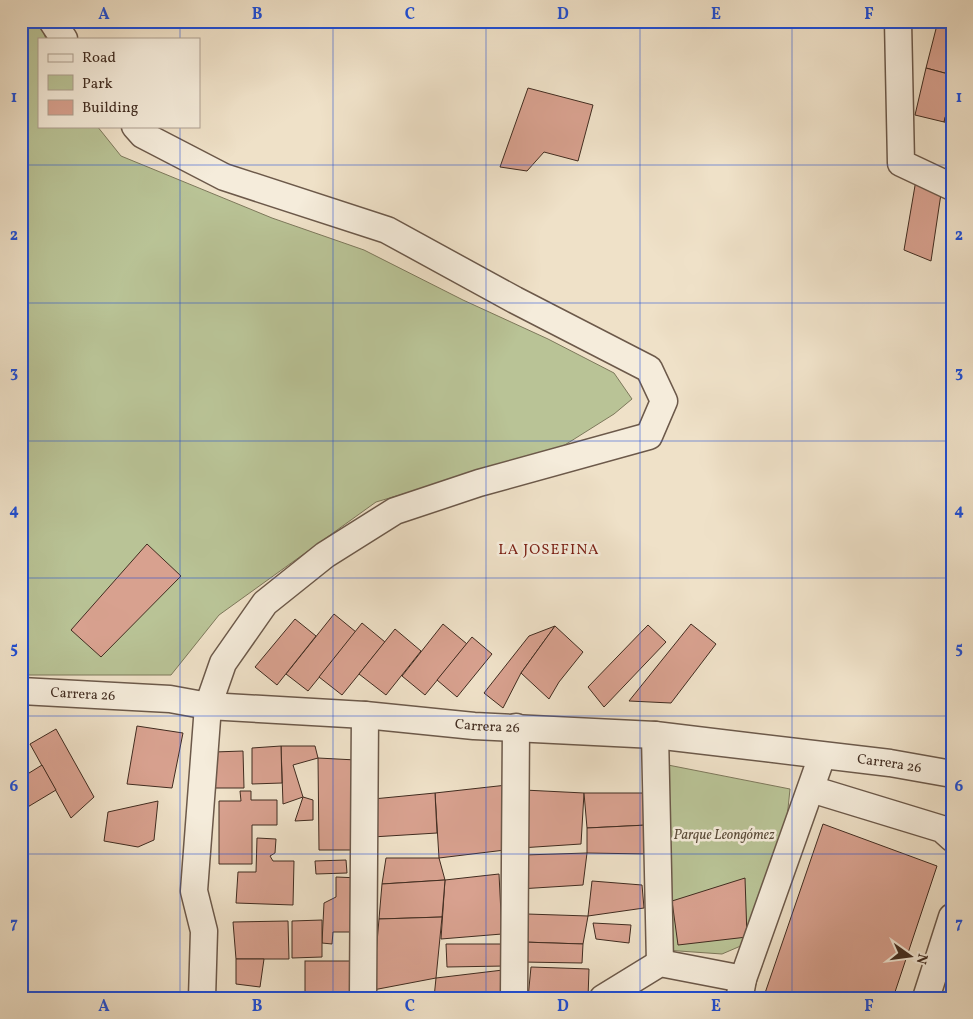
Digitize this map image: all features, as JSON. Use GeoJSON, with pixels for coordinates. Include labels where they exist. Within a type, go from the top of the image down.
{"type":"FeatureCollection","features":[{"type":"Feature","properties":{"kind":"street"},"geometry":{"type":"LineString","coordinates":[[52,21],[63,38]]}},
{"type":"Feature","properties":{"kind":"street"},"geometry":{"type":"LineString","coordinates":[[898,21],[901,163],[952,186]]}},
{"type":"Feature","properties":{"kind":"street"},"geometry":{"type":"LineString","coordinates":[[137,128],[143,135],[224,177],[387,230],[649,370],[664,402],[649,436],[479,483],[395,511],[325,556],[265,604],[223,663],[208,706],[194,891],[204,930],[202,998]]}},
{"type":"Feature","properties":{"kind":"street","name":"Carrera 26"},"geometry":{"type":"LineString","coordinates":[[21,691],[170,699],[208,706],[365,714],[474,726],[655,735],[890,763],[952,774]]}},
{"type":"Feature","properties":{"kind":"street"},"geometry":{"type":"LineString","coordinates":[[363,998],[365,714]]}},
{"type":"Feature","properties":{"kind":"street"},"geometry":{"type":"LineString","coordinates":[[514,998],[516,727]]}},
{"type":"Feature","properties":{"kind":"street"},"geometry":{"type":"LineString","coordinates":[[655,735],[660,963]]}},
{"type":"Feature","properties":{"kind":"street"},"geometry":{"type":"LineString","coordinates":[[604,998],[660,963],[742,988],[822,756]]}},
{"type":"Feature","properties":{"kind":"street"},"geometry":{"type":"LineString","coordinates":[[810,789],[942,829],[952,838]]}},
{"type":"Feature","properties":{"kind":"street"},"geometry":{"type":"LineString","coordinates":[[926,998],[952,917]]}},
{"type":"Feature","properties":{"kind":"green space"},"geometry":{"type":"Polygon","coordinates":[[[21,21],[39,21],[46,38],[38,38],[38,128],[99,128],[121,156],[272,218],[364,250],[463,300],[548,339],[614,373],[632,399],[614,414],[560,448],[376,502],[219,615],[171,675],[21,675],[21,21]]]}},
{"type":"Feature","properties":{"kind":"green space","name":"Parque Leongómez"},"geometry":{"type":"Polygon","coordinates":[[[668,765],[790,789],[786,828],[750,942],[722,954],[665,950],[668,765]]]}},
{"type":"Feature","properties":{"kind":"building"},"geometry":{"type":"Polygon","coordinates":[[[938,21],[952,21],[952,75],[926,68],[938,21]]]}},
{"type":"Feature","properties":{"kind":"building"},"geometry":{"type":"Polygon","coordinates":[[[926,68],[952,75],[952,92],[944,122],[915,115],[926,68]]]}},
{"type":"Feature","properties":{"kind":"building"},"geometry":{"type":"Polygon","coordinates":[[[528,88],[593,105],[578,161],[544,152],[527,171],[500,167],[528,88]]]}},
{"type":"Feature","properties":{"kind":"building"},"geometry":{"type":"Polygon","coordinates":[[[952,92],[952,124],[944,122],[952,92]]]}},
{"type":"Feature","properties":{"kind":"building"},"geometry":{"type":"Polygon","coordinates":[[[917,174],[942,187],[931,261],[904,250],[917,174]]]}},
{"type":"Feature","properties":{"kind":"building"},"geometry":{"type":"Polygon","coordinates":[[[147,544],[181,576],[101,657],[71,630],[147,544]]]}},
{"type":"Feature","properties":{"kind":"building"},"geometry":{"type":"Polygon","coordinates":[[[334,614],[356,632],[308,691],[286,674],[334,614]]]}},
{"type":"Feature","properties":{"kind":"building"},"geometry":{"type":"Polygon","coordinates":[[[295,619],[316,636],[277,685],[255,667],[295,619]]]}},
{"type":"Feature","properties":{"kind":"building"},"geometry":{"type":"Polygon","coordinates":[[[362,623],[385,642],[342,695],[319,677],[362,623]]]}},
{"type":"Feature","properties":{"kind":"building"},"geometry":{"type":"Polygon","coordinates":[[[443,624],[467,644],[425,695],[402,676],[443,624]]]}},
{"type":"Feature","properties":{"kind":"building"},"geometry":{"type":"Polygon","coordinates":[[[691,624],[716,644],[671,703],[629,701],[691,624]]]}},
{"type":"Feature","properties":{"kind":"building"},"geometry":{"type":"Polygon","coordinates":[[[648,625],[666,642],[604,707],[588,687],[648,625]]]}},
{"type":"Feature","properties":{"kind":"building"},"geometry":{"type":"Polygon","coordinates":[[[555,626],[521,673],[503,708],[484,693],[529,636],[555,626]]]}},
{"type":"Feature","properties":{"kind":"building"},"geometry":{"type":"Polygon","coordinates":[[[555,626],[583,652],[559,682],[549,699],[521,673],[555,626]]]}},
{"type":"Feature","properties":{"kind":"building"},"geometry":{"type":"Polygon","coordinates":[[[395,629],[421,651],[386,695],[359,674],[395,629]]]}},
{"type":"Feature","properties":{"kind":"building"},"geometry":{"type":"Polygon","coordinates":[[[472,637],[492,654],[457,697],[437,680],[472,637]]]}},
{"type":"Feature","properties":{"kind":"building"},"geometry":{"type":"Polygon","coordinates":[[[137,726],[183,733],[172,788],[127,784],[137,726]]]}},
{"type":"Feature","properties":{"kind":"building"},"geometry":{"type":"Polygon","coordinates":[[[56,729],[94,797],[71,818],[30,744],[56,729]]]}},
{"type":"Feature","properties":{"kind":"building"},"geometry":{"type":"Polygon","coordinates":[[[281,746],[315,746],[318,758],[293,765],[303,797],[283,804],[281,746]]]}},
{"type":"Feature","properties":{"kind":"building"},"geometry":{"type":"Polygon","coordinates":[[[281,746],[282,783],[252,784],[252,748],[281,746]]]}},
{"type":"Feature","properties":{"kind":"building"},"geometry":{"type":"Polygon","coordinates":[[[243,751],[244,788],[214,788],[214,752],[243,751]]]}},
{"type":"Feature","properties":{"kind":"building"},"geometry":{"type":"Polygon","coordinates":[[[318,758],[356,760],[354,850],[319,850],[318,758]]]}},
{"type":"Feature","properties":{"kind":"building"},"geometry":{"type":"Polygon","coordinates":[[[42,765],[56,790],[21,811],[21,778],[42,765]]]}},
{"type":"Feature","properties":{"kind":"building"},"geometry":{"type":"Polygon","coordinates":[[[507,785],[505,850],[439,858],[435,793],[507,785]]]}},
{"type":"Feature","properties":{"kind":"building"},"geometry":{"type":"Polygon","coordinates":[[[524,790],[584,793],[581,844],[520,848],[524,790]]]}},
{"type":"Feature","properties":{"kind":"building"},"geometry":{"type":"Polygon","coordinates":[[[240,791],[251,791],[251,800],[277,800],[277,825],[252,825],[252,864],[219,864],[219,801],[241,801],[240,791]]]}},
{"type":"Feature","properties":{"kind":"building"},"geometry":{"type":"Polygon","coordinates":[[[435,793],[437,833],[372,837],[373,799],[435,793]]]}},
{"type":"Feature","properties":{"kind":"building"},"geometry":{"type":"Polygon","coordinates":[[[584,793],[646,793],[647,825],[587,828],[584,793]]]}},
{"type":"Feature","properties":{"kind":"building"},"geometry":{"type":"Polygon","coordinates":[[[303,797],[313,800],[313,820],[295,821],[303,797]]]}},
{"type":"Feature","properties":{"kind":"building"},"geometry":{"type":"Polygon","coordinates":[[[158,801],[154,840],[138,847],[104,841],[108,812],[158,801]]]}},
{"type":"Feature","properties":{"kind":"building"},"geometry":{"type":"Polygon","coordinates":[[[823,824],[937,866],[893,998],[768,998],[764,996],[823,824]]]}},
{"type":"Feature","properties":{"kind":"building"},"geometry":{"type":"Polygon","coordinates":[[[647,825],[649,854],[587,853],[587,828],[647,825]]]}},
{"type":"Feature","properties":{"kind":"building"},"geometry":{"type":"Polygon","coordinates":[[[257,838],[276,839],[275,853],[270,856],[273,861],[294,861],[293,905],[236,903],[238,872],[256,872],[257,838]]]}},
{"type":"Feature","properties":{"kind":"building"},"geometry":{"type":"Polygon","coordinates":[[[587,853],[583,885],[519,889],[524,855],[587,853]]]}},
{"type":"Feature","properties":{"kind":"building"},"geometry":{"type":"Polygon","coordinates":[[[386,858],[439,858],[445,880],[382,884],[386,858]]]}},
{"type":"Feature","properties":{"kind":"building"},"geometry":{"type":"Polygon","coordinates":[[[346,860],[347,873],[316,874],[315,861],[346,860]]]}},
{"type":"Feature","properties":{"kind":"building"},"geometry":{"type":"Polygon","coordinates":[[[499,874],[502,934],[441,939],[445,880],[499,874]]]}},
{"type":"Feature","properties":{"kind":"building"},"geometry":{"type":"Polygon","coordinates":[[[336,877],[360,878],[358,932],[333,932],[332,944],[322,943],[324,903],[336,897],[336,877]]]}},
{"type":"Feature","properties":{"kind":"building"},"geometry":{"type":"Polygon","coordinates":[[[745,878],[747,937],[678,945],[672,901],[745,878]]]}},
{"type":"Feature","properties":{"kind":"building"},"geometry":{"type":"Polygon","coordinates":[[[445,880],[442,917],[379,919],[382,884],[445,880]]]}},
{"type":"Feature","properties":{"kind":"building"},"geometry":{"type":"Polygon","coordinates":[[[592,881],[642,885],[644,908],[588,916],[592,881]]]}},
{"type":"Feature","properties":{"kind":"building"},"geometry":{"type":"Polygon","coordinates":[[[527,914],[588,916],[583,944],[523,942],[527,914]]]}},
{"type":"Feature","properties":{"kind":"building"},"geometry":{"type":"Polygon","coordinates":[[[442,917],[436,978],[373,990],[379,919],[442,917]]]}},
{"type":"Feature","properties":{"kind":"building"},"geometry":{"type":"Polygon","coordinates":[[[322,920],[322,957],[292,958],[292,921],[322,920]]]}},
{"type":"Feature","properties":{"kind":"building"},"geometry":{"type":"Polygon","coordinates":[[[288,921],[289,959],[236,959],[233,922],[288,921]]]}},
{"type":"Feature","properties":{"kind":"building"},"geometry":{"type":"Polygon","coordinates":[[[593,923],[631,925],[629,943],[596,939],[593,923]]]}},
{"type":"Feature","properties":{"kind":"building"},"geometry":{"type":"Polygon","coordinates":[[[523,942],[583,944],[582,963],[522,962],[523,942]]]}},
{"type":"Feature","properties":{"kind":"building"},"geometry":{"type":"Polygon","coordinates":[[[446,944],[504,944],[505,966],[447,967],[446,944]]]}},
{"type":"Feature","properties":{"kind":"building"},"geometry":{"type":"Polygon","coordinates":[[[236,959],[264,959],[260,987],[236,984],[236,959]]]}},
{"type":"Feature","properties":{"kind":"building"},"geometry":{"type":"Polygon","coordinates":[[[305,961],[354,961],[354,998],[305,998],[305,961]]]}},
{"type":"Feature","properties":{"kind":"building"},"geometry":{"type":"Polygon","coordinates":[[[531,967],[589,969],[588,998],[528,998],[531,967]]]}},
{"type":"Feature","properties":{"kind":"building"},"geometry":{"type":"Polygon","coordinates":[[[503,970],[503,998],[434,998],[436,978],[503,970]]]}},
{"type":"Feature","properties":{"kind":"building"},"geometry":{"type":"Polygon","coordinates":[[[267,995],[267,998],[237,998],[237,996],[267,995]]]}},
{"type":"Feature","properties":{"kind":"district","name":"LA JOSEFINA"},"geometry":{"type":"Point","coordinates":[549,550]}}]}
